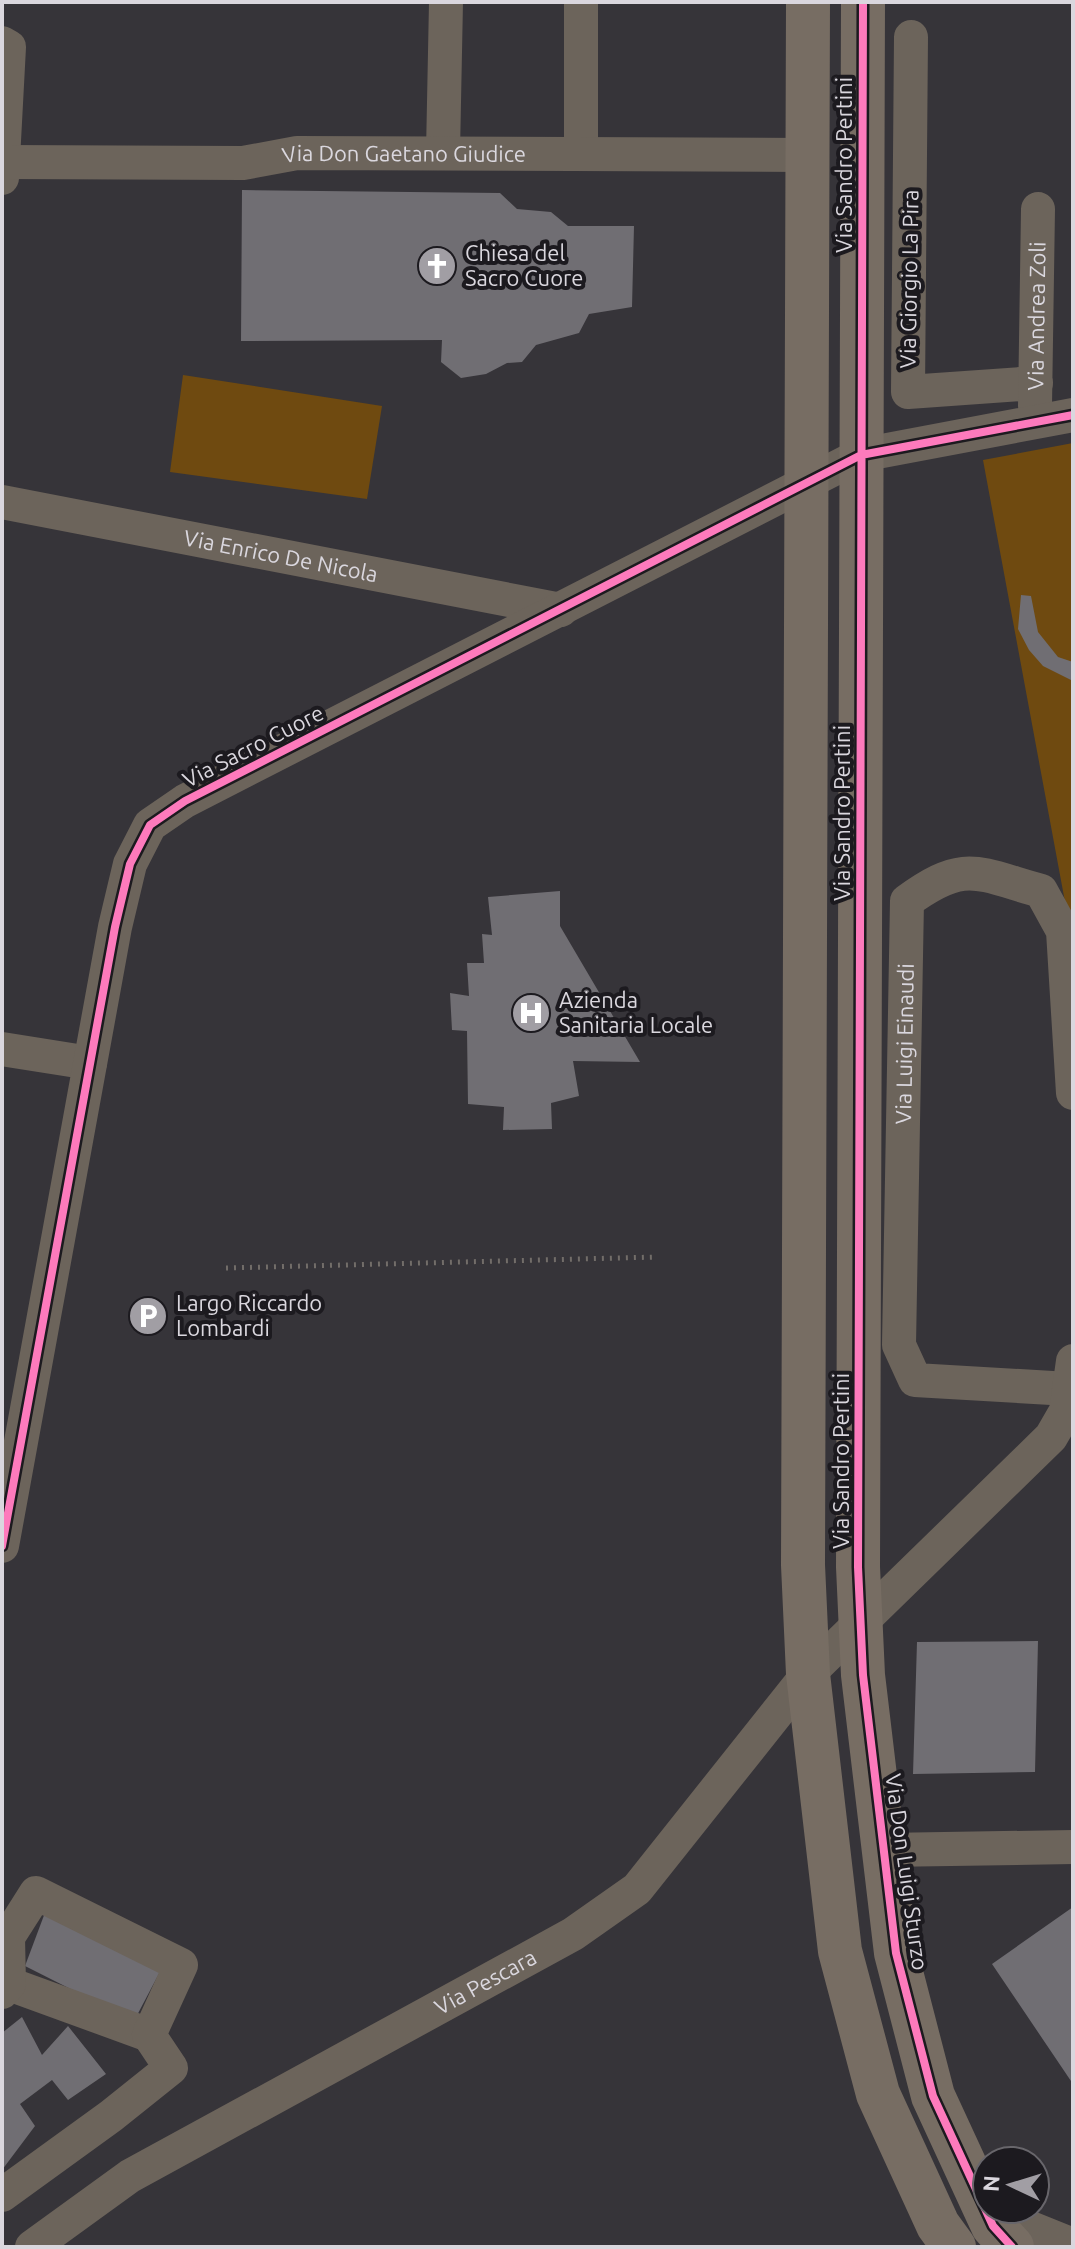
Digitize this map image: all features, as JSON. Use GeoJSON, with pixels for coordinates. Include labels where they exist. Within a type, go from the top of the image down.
{"type":"FeatureCollection","features":[{"type":"Feature","properties":{"kind":"street"},"geometry":{"type":"LineString","coordinates":[[443,152],[446,2]]}},
{"type":"Feature","properties":{"kind":"street"},"geometry":{"type":"LineString","coordinates":[[581,2],[581,153]]}},
{"type":"Feature","properties":{"kind":"street","name":"Via Sandro Pertini"},"geometry":{"type":"LineString","coordinates":[[808,2],[803,1565],[808,1674]]}},
{"type":"Feature","properties":{"kind":"street","name":"Via Sandro Pertini"},"geometry":{"type":"LineString","coordinates":[[860,1623],[863,2]]}},
{"type":"Feature","properties":{"kind":"street","name":"Via Giorgio La Pira"},"geometry":{"type":"LineString","coordinates":[[911,37],[908,392],[1036,383]]}},
{"type":"Feature","properties":{"kind":"street"},"geometry":{"type":"LineString","coordinates":[[2,43],[9,47],[2,178]]}},
{"type":"Feature","properties":{"kind":"street","name":"Via Don Gaetano Giudice"},"geometry":{"type":"LineString","coordinates":[[3,162],[243,163],[297,153],[807,155]]}},
{"type":"Feature","properties":{"kind":"street","name":"Via Andrea Zoli"},"geometry":{"type":"LineString","coordinates":[[1035,423],[1038,209]]}},
{"type":"Feature","properties":{"kind":"street","name":"Via Sacro Cuore"},"geometry":{"type":"LineString","coordinates":[[2,1546],[90,1063],[130,864],[150,825],[185,801],[861,455],[1073,415]]}},
{"type":"Feature","properties":{"kind":"street","name":"Via Enrico De Nicola"},"geometry":{"type":"LineString","coordinates":[[2,502],[561,610]]}},
{"type":"Feature","properties":{"kind":"street","name":"Via Luigi Einaudi"},"geometry":{"type":"LineString","coordinates":[[1071,1375],[915,1380],[899,1345],[907,901],[938,878],[971,871],[1041,891],[1063,931],[1073,1093]]}},
{"type":"Feature","properties":{"kind":"street"},"geometry":{"type":"LineString","coordinates":[[2,1049],[90,1063]]}},
{"type":"Feature","properties":{"kind":"street","name":"Via Pescara"},"geometry":{"type":"LineString","coordinates":[[32,2247],[130,2176],[573,1934],[637,1889],[808,1674],[1051,1437],[1066,1411],[1071,1375]]}},
{"type":"Feature","properties":{"kind":"street","name":"Via Don Luigi Sturzo"},"geometry":{"type":"LineString","coordinates":[[860,1623],[896,1953],[933,2096],[971,2178]]}},
{"type":"Feature","properties":{"kind":"street"},"geometry":{"type":"LineString","coordinates":[[808,1674],[840,1951],[878,2094],[938,2225],[954,2247]]}},
{"type":"Feature","properties":{"kind":"street"},"geometry":{"type":"LineString","coordinates":[[884,1850],[1073,1847]]}},
{"type":"Feature","properties":{"kind":"street"},"geometry":{"type":"LineString","coordinates":[[2,2195],[171,2068],[149,2035],[6,1988],[5,1936],[36,1893],[181,1965],[149,2035]]}},
{"type":"Feature","properties":{"kind":"street","name":"Via Don Luigi Sturzo"},"geometry":{"type":"LineString","coordinates":[[993,2225],[1012,2247]]}},
{"type":"Feature","properties":{"kind":"street"},"geometry":{"type":"LineString","coordinates":[[1023,2225],[1073,2245]]}},
{"type":"Feature","properties":{"kind":"path"},"geometry":{"type":"LineString","coordinates":[[226,1268],[657,1257]]}},
{"type":"Feature","properties":{"kind":"shaded area"},"geometry":{"type":"Polygon","coordinates":[[[183,375],[382,406],[367,499],[170,472],[183,375]]]}},
{"type":"Feature","properties":{"kind":"shaded area"},"geometry":{"type":"Polygon","coordinates":[[[1073,443],[1073,945],[983,460],[1073,443]]]}},
{"type":"Feature","properties":{"kind":"building","name":"Chiesa del Sacro Cuore"},"geometry":{"type":"Polygon","coordinates":[[[242,190],[500,193],[517,209],[551,212],[568,226],[634,226],[632,307],[589,314],[579,333],[536,345],[522,362],[507,363],[486,374],[461,378],[441,362],[442,340],[241,341],[242,190]]]}},
{"type":"Feature","properties":{"kind":"building"},"geometry":{"type":"Polygon","coordinates":[[[1021,595],[1031,596],[1038,632],[1058,657],[1073,662],[1073,681],[1043,666],[1029,650],[1018,629],[1021,595]]]}},
{"type":"Feature","properties":{"kind":"building","name":"Azienda Sanitaria Locale"},"geometry":{"type":"Polygon","coordinates":[[[560,891],[560,926],[640,1062],[573,1061],[579,1096],[551,1103],[552,1129],[503,1130],[504,1107],[468,1104],[467,1031],[452,1030],[450,993],[469,996],[467,963],[484,963],[482,934],[492,935],[488,897],[560,891]]]}},
{"type":"Feature","properties":{"kind":"building"},"geometry":{"type":"Polygon","coordinates":[[[1038,1641],[1035,1772],[913,1774],[917,1642],[1038,1641]]]}},
{"type":"Feature","properties":{"kind":"building"},"geometry":{"type":"Polygon","coordinates":[[[49,1902],[163,1966],[134,2021],[25,1966],[49,1902]]]}},
{"type":"Feature","properties":{"kind":"building"},"geometry":{"type":"Polygon","coordinates":[[[1073,1907],[1073,2084],[992,1964],[1073,1907]]]}},
{"type":"Feature","properties":{"kind":"building"},"geometry":{"type":"Polygon","coordinates":[[[22,2017],[42,2055],[68,2026],[106,2074],[68,2100],[52,2080],[20,2104],[35,2126],[2,2170],[2,2033],[22,2017]]]}},
{"type":"Feature","properties":{"kind":"cycle path"},"geometry":{"type":"LineString","coordinates":[[863,2],[858,1567],[863,1675],[896,1953],[933,2096],[993,2226],[1012,2247]]}},
{"type":"Feature","properties":{"kind":"cycle path"},"geometry":{"type":"LineString","coordinates":[[2,1546],[115,927],[130,864],[150,825],[185,801],[861,455],[1073,415]]}},
{"type":"Feature","properties":{"kind":"place","name":"Chiesa del Sacro Cuore"},"geometry":{"type":"Point","coordinates":[437,266]}},
{"type":"Feature","properties":{"kind":"place","name":"Azienda Sanitaria Locale"},"geometry":{"type":"Point","coordinates":[531,1013]}},
{"type":"Feature","properties":{"kind":"place","name":"Largo Riccardo Lombardi"},"geometry":{"type":"Point","coordinates":[148,1316]}}]}
